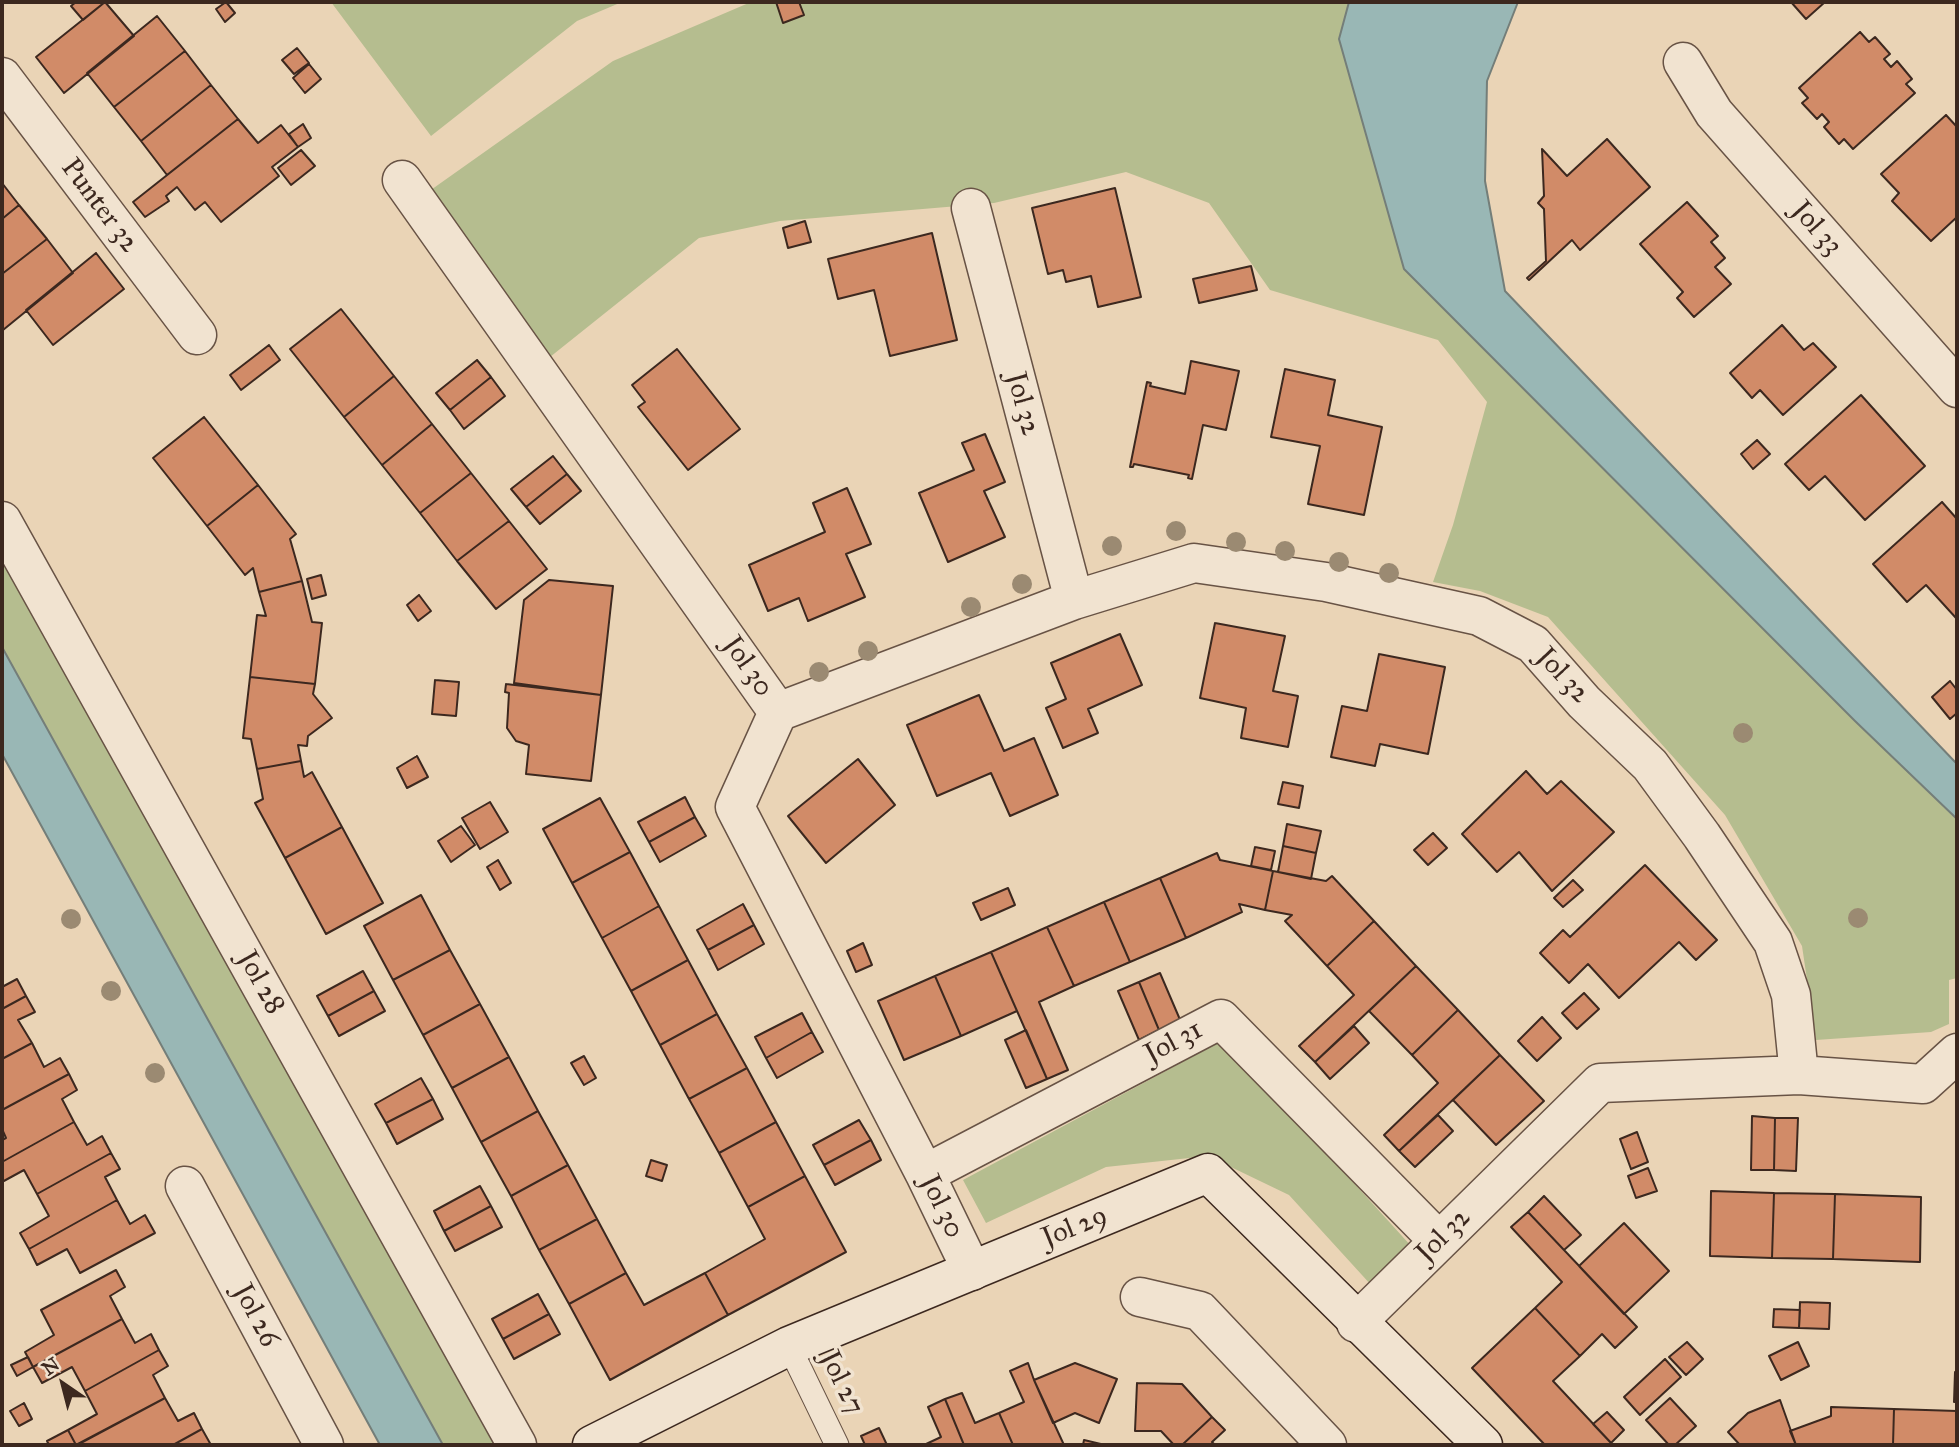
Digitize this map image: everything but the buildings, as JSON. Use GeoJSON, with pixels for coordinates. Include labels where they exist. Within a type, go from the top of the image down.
{"type":"FeatureCollection","features":[{"type":"Feature","properties":{"kind":"street","name":"Jol 33"},"geometry":{"type":"LineString","coordinates":[[1683,62],[1714,113],[1957,388]]}},
{"type":"Feature","properties":{"kind":"street","name":"Punter 32"},"geometry":{"type":"LineString","coordinates":[[2,77],[197,335]]}},
{"type":"Feature","properties":{"kind":"street","name":"Jol 30"},"geometry":{"type":"LineString","coordinates":[[402,180],[778,712],[734,807],[925,1174],[972,1271]]}},
{"type":"Feature","properties":{"kind":"street","name":"Jol 32"},"geometry":{"type":"LineString","coordinates":[[971,208],[1074,600]]}},
{"type":"Feature","properties":{"kind":"street","name":"Jol 28"},"geometry":{"type":"LineString","coordinates":[[2,522],[517,1445]]}},
{"type":"Feature","properties":{"kind":"street","name":"Jol 32"},"geometry":{"type":"LineString","coordinates":[[778,712],[1074,600],[1194,563],[1326,582],[1479,616],[1533,644],[1584,702],[1650,765],[1702,836],[1773,942],[1791,995],[1799,1075]]}},
{"type":"Feature","properties":{"kind":"street","name":"Jol 31"},"geometry":{"type":"LineString","coordinates":[[925,1174],[1221,1018],[1438,1241]]}},
{"type":"Feature","properties":{"kind":"street","name":"Jol 32"},"geometry":{"type":"LineString","coordinates":[[1356,1323],[1600,1083],[1799,1075],[1923,1084],[1957,1053]]}},
{"type":"Feature","properties":{"kind":"street","name":"Jol 29"},"geometry":{"type":"LineString","coordinates":[[592,1445],[789,1346],[1208,1173],[1356,1323],[1483,1445]]}},
{"type":"Feature","properties":{"kind":"street","name":"Jol 26"},"geometry":{"type":"LineString","coordinates":[[185,1186],[324,1445]]}},
{"type":"Feature","properties":{"kind":"street"},"geometry":{"type":"LineString","coordinates":[[1139,1297],[1200,1311],[1327,1445]]}},
{"type":"Feature","properties":{"kind":"lane","name":"Jol 27"},"geometry":{"type":"LineString","coordinates":[[789,1346],[837,1445]]}},
{"type":"Feature","properties":{"kind":"green space"},"geometry":{"type":"Polygon","coordinates":[[[331,2],[622,2],[577,21],[431,136],[331,2]]]}},
{"type":"Feature","properties":{"kind":"green space"},"geometry":{"type":"Polygon","coordinates":[[[751,2],[1349,2],[1339,39],[1405,269],[1855,721],[1957,819],[1957,978],[1949,980],[1949,1024],[1931,1032],[1816,1040],[1802,946],[1725,815],[1548,617],[1480,591],[1433,582],[1453,525],[1487,402],[1438,340],[1270,290],[1209,203],[1126,172],[994,203],[780,221],[699,238],[550,357],[428,192],[613,61],[751,2]]]}},
{"type":"Feature","properties":{"kind":"green space"},"geometry":{"type":"Polygon","coordinates":[[[2,552],[513,1445],[443,1445],[2,647],[2,552]]]}},
{"type":"Feature","properties":{"kind":"green space"},"geometry":{"type":"Polygon","coordinates":[[[1218,1043],[1291,1114],[1412,1247],[1372,1286],[1289,1195],[1208,1156],[1106,1167],[986,1223],[963,1180],[1218,1043]]]}},
{"type":"Feature","properties":{"kind":"water"},"geometry":{"type":"Polygon","coordinates":[[[1349,2],[1518,2],[1487,81],[1485,181],[1505,291],[1957,764],[1957,819],[1855,721],[1404,269],[1339,39],[1349,2]]]}},
{"type":"Feature","properties":{"kind":"water"},"geometry":{"type":"Polygon","coordinates":[[[2,647],[443,1445],[380,1445],[2,754],[2,647]]]}}]}
